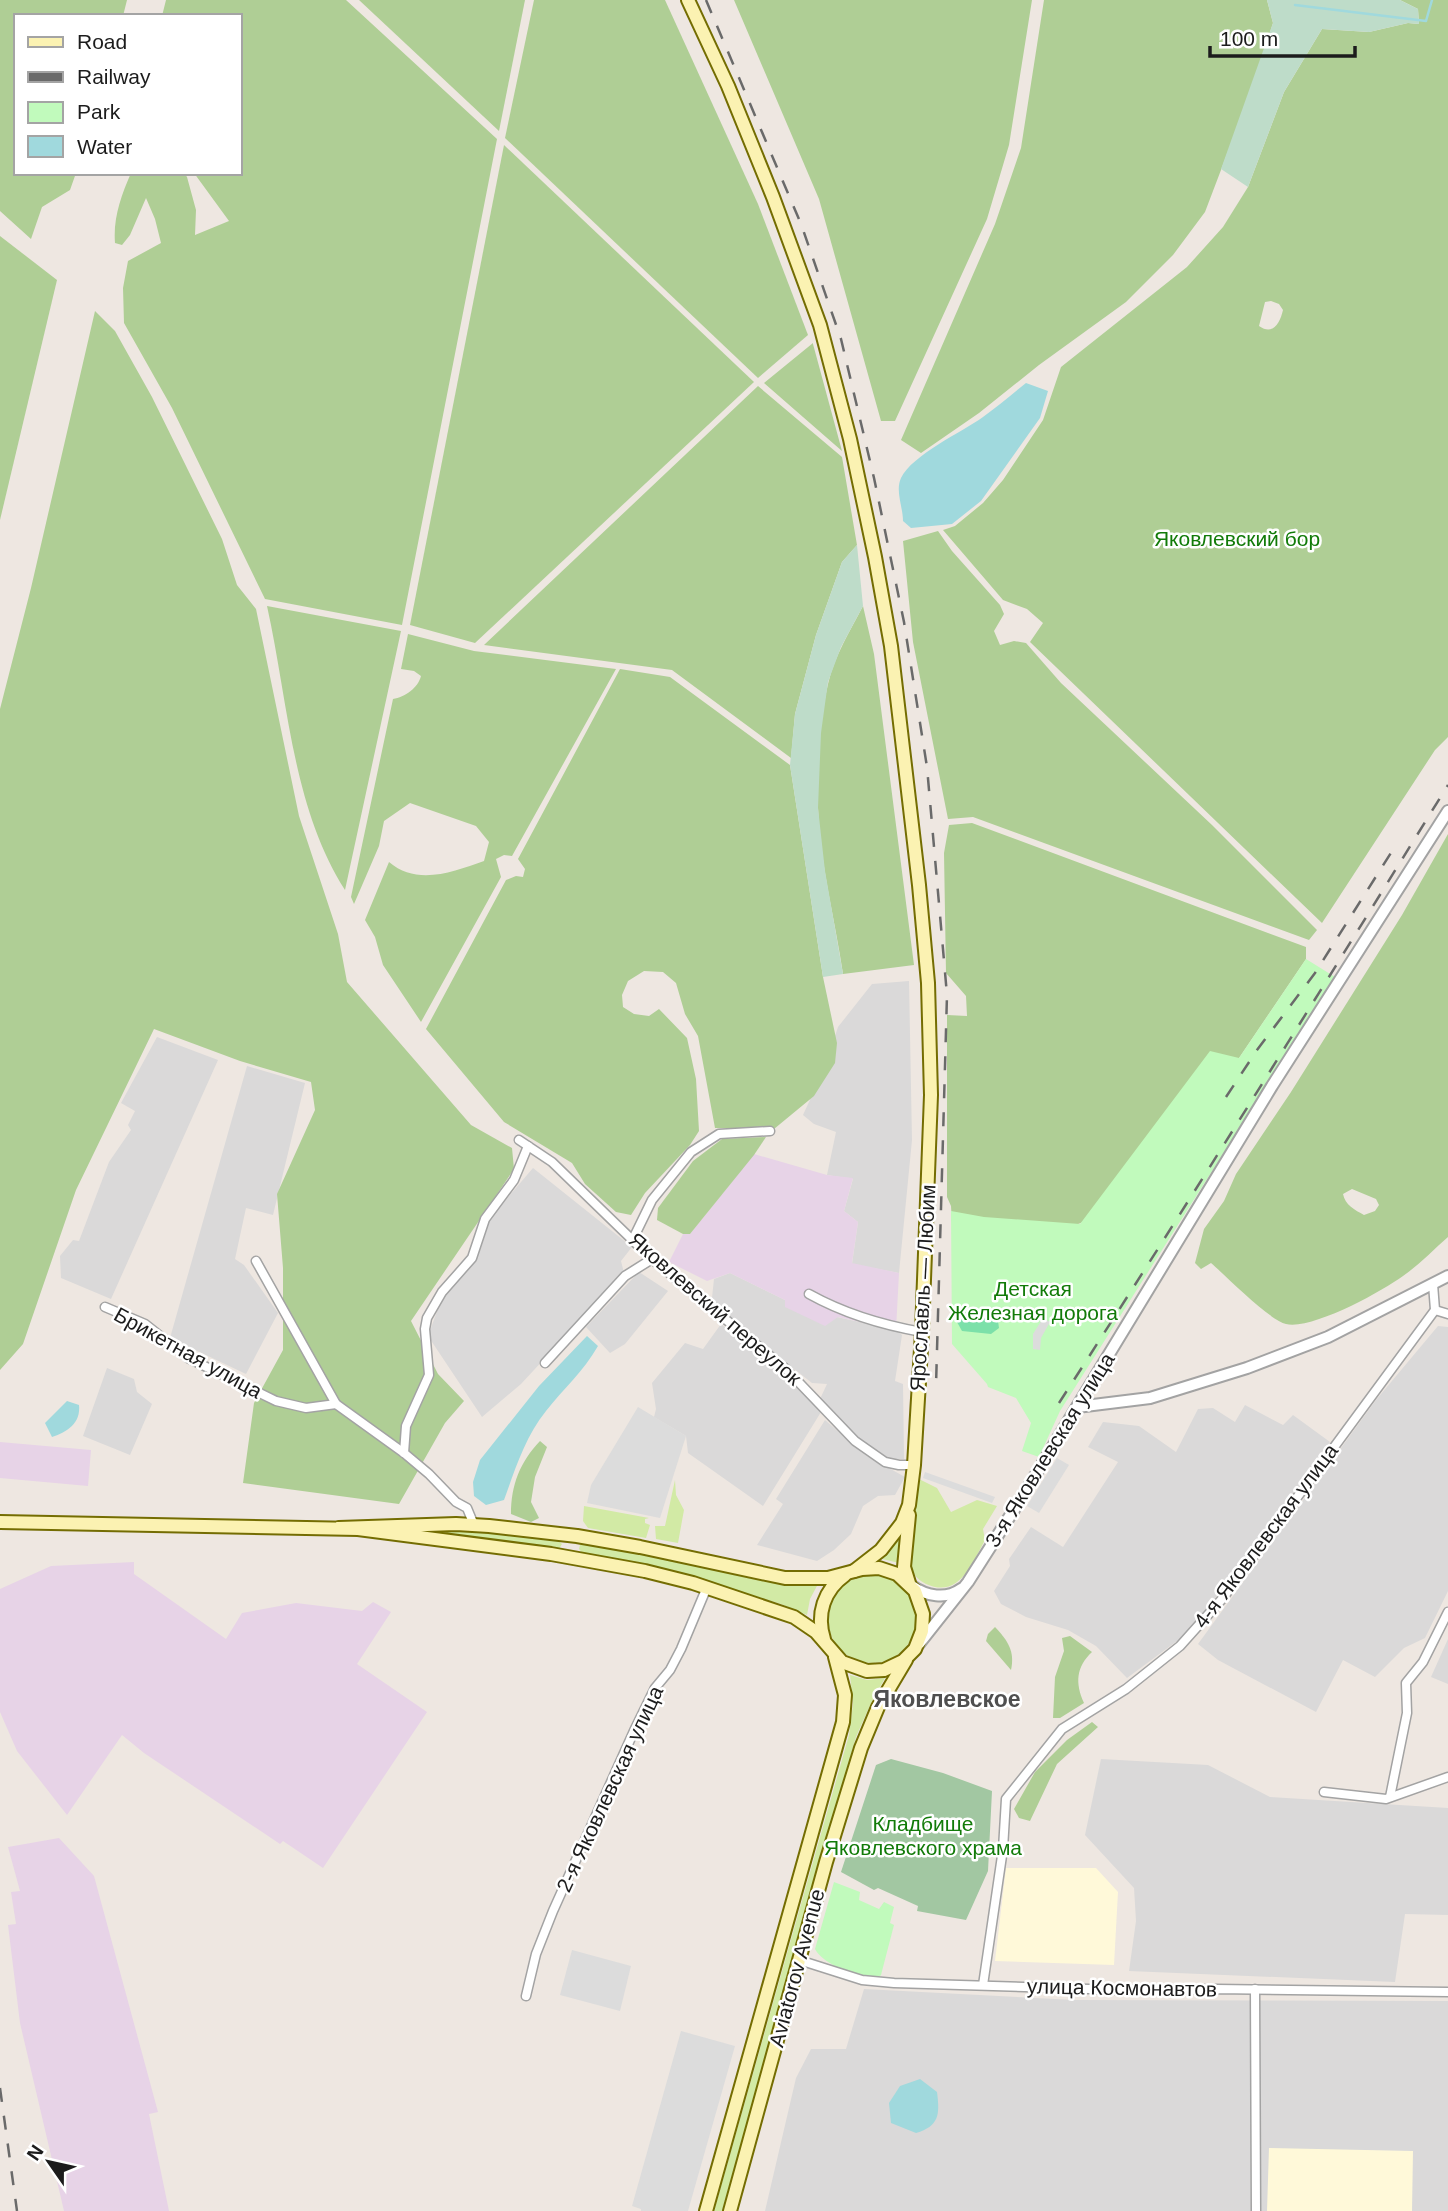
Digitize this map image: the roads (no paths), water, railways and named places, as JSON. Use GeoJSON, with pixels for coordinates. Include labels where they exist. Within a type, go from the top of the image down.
{"type":"FeatureCollection","features":[{"type":"Feature","properties":{"kind":"main road","name":"Ярославль — Любим"},"geometry":{"type":"LineString","coordinates":[[688,0],[728,86],[774,197],[820,325],[850,439],[875,557],[891,646],[912,813],[928,983],[931,1095],[914,1465],[906,1515],[892,1537],[871,1559],[851,1572]]}},
{"type":"Feature","properties":{"kind":"main road"},"geometry":{"type":"LineString","coordinates":[[340,1528],[400,1532],[551,1554],[645,1571],[707,1587],[794,1617],[817,1632],[829,1648],[850,1666],[867,1671],[894,1666],[912,1652],[922,1631],[923,1614],[919,1598],[904,1567],[911,1494]]}},
{"type":"Feature","properties":{"kind":"main road"},"geometry":{"type":"LineString","coordinates":[[0,1522],[340,1528],[474,1525],[598,1539],[785,1578],[819,1579],[879,1568],[897,1574],[911,1585]]}},
{"type":"Feature","properties":{"kind":"main road"},"geometry":{"type":"LineString","coordinates":[[829,1648],[820,1622],[823,1603],[833,1585],[851,1572]]}},
{"type":"Feature","properties":{"kind":"main road","name":"Aviatorov Avenue"},"geometry":{"type":"LineString","coordinates":[[706,2211],[844,1722],[842,1677],[829,1648]]}},
{"type":"Feature","properties":{"kind":"main road","name":"Aviatorov Avenue"},"geometry":{"type":"LineString","coordinates":[[730,2211],[799,1959],[867,1729],[884,1695],[912,1652]]}},
{"type":"Feature","properties":{"kind":"street","name":"3-я Яковлевская улица"},"geometry":{"type":"LineString","coordinates":[[912,1652],[968,1582],[1272,1086],[1448,811]]}},
{"type":"Feature","properties":{"kind":"street"},"geometry":{"type":"LineString","coordinates":[[633,1239],[652,1200],[691,1152],[719,1134],[770,1131]]}},
{"type":"Feature","properties":{"kind":"street","name":"Яковлевский переулок"},"geometry":{"type":"LineString","coordinates":[[519,1140],[552,1162],[652,1259],[786,1369],[855,1441],[885,1462],[914,1465]]}},
{"type":"Feature","properties":{"kind":"street"},"geometry":{"type":"LineString","coordinates":[[404,1453],[406,1426],[429,1375],[425,1329],[427,1318],[442,1292],[472,1258],[485,1219],[514,1181],[528,1146]]}},
{"type":"Feature","properties":{"kind":"street"},"geometry":{"type":"LineString","coordinates":[[545,1363],[625,1276],[652,1259]]}},
{"type":"Feature","properties":{"kind":"street"},"geometry":{"type":"LineString","coordinates":[[256,1261],[336,1404],[404,1453],[456,1502],[467,1508],[474,1525]]}},
{"type":"Feature","properties":{"kind":"street"},"geometry":{"type":"LineString","coordinates":[[1077,1408],[1150,1398],[1247,1368],[1328,1337],[1448,1276]]}},
{"type":"Feature","properties":{"kind":"street"},"geometry":{"type":"LineString","coordinates":[[1433,1284],[1434,1310],[1448,1314]]}},
{"type":"Feature","properties":{"kind":"street"},"geometry":{"type":"LineString","coordinates":[[809,1294],[851,1315],[892,1327],[922,1332]]}},
{"type":"Feature","properties":{"kind":"street","name":"Брикетная улица"},"geometry":{"type":"LineString","coordinates":[[105,1307],[145,1325],[188,1359],[276,1401],[306,1408],[336,1404]]}},
{"type":"Feature","properties":{"kind":"street","name":"4-я Яковлевская улица"},"geometry":{"type":"LineString","coordinates":[[983,1985],[1003,1849],[1006,1799],[1062,1729],[1126,1689],[1180,1646],[1214,1607],[1434,1310]]}},
{"type":"Feature","properties":{"kind":"street"},"geometry":{"type":"LineString","coordinates":[[911,1585],[923,1592],[942,1596],[957,1592],[968,1582]]}},
{"type":"Feature","properties":{"kind":"street","name":"2-я Яковлевская улица"},"geometry":{"type":"LineString","coordinates":[[526,1996],[536,1954],[553,1911],[634,1731],[655,1688],[670,1670],[681,1649],[707,1587]]}},
{"type":"Feature","properties":{"kind":"street"},"geometry":{"type":"LineString","coordinates":[[1390,1797],[1407,1713],[1406,1683],[1423,1662],[1448,1612]]}},
{"type":"Feature","properties":{"kind":"street"},"geometry":{"type":"LineString","coordinates":[[1324,1792],[1386,1799],[1448,1777]]}},
{"type":"Feature","properties":{"kind":"street","name":"улица Космонавтов"},"geometry":{"type":"LineString","coordinates":[[799,1959],[872,1982],[1122,1990],[1448,1992]]}},
{"type":"Feature","properties":{"kind":"street"},"geometry":{"type":"LineString","coordinates":[[1255,1989],[1256,2211]]}},
{"type":"Feature","properties":{"kind":"water"},"geometry":{"type":"Polygon","coordinates":[[[1026,383],[1048,391],[1040,418],[981,501],[952,524],[911,528],[903,521],[899,494],[899,483],[907,469],[926,453],[983,417],[1026,383]]]}},
{"type":"Feature","properties":{"kind":"water"},"geometry":{"type":"Polygon","coordinates":[[[587,1336],[598,1346],[532,1432],[504,1500],[486,1505],[474,1496],[473,1482],[480,1460],[539,1386],[587,1336]]]}},
{"type":"Feature","properties":{"kind":"water"},"geometry":{"type":"Polygon","coordinates":[[[67,1401],[79,1405],[78,1417],[68,1429],[52,1437],[45,1423],[67,1401]]]}},
{"type":"Feature","properties":{"kind":"water"},"geometry":{"type":"Polygon","coordinates":[[[920,2079],[937,2092],[938,2113],[934,2123],[916,2133],[891,2123],[889,2103],[900,2086],[920,2079]]]}},
{"type":"Feature","properties":{"kind":"waterway"},"geometry":{"type":"LineString","coordinates":[[1295,5],[1426,21],[1432,0]]}},
{"type":"Feature","properties":{"kind":"railway"},"geometry":{"type":"LineString","coordinates":[[706,0],[801,224],[841,339],[904,622],[927,767],[947,995],[936,1386]]}},
{"type":"Feature","properties":{"kind":"railway"},"geometry":{"type":"LineString","coordinates":[[1059,1403],[1448,785]]}},
{"type":"Feature","properties":{"kind":"railway"},"geometry":{"type":"LineString","coordinates":[[1226,1097],[1257,1050],[1315,973],[1394,848]]}},
{"type":"Feature","properties":{"kind":"railway"},"geometry":{"type":"LineString","coordinates":[[0,2088],[17,2211]]}},
{"type":"Feature","properties":{"kind":"district","name":"Яковлевское"},"geometry":{"type":"Point","coordinates":[947,1699]}},
{"type":"Feature","properties":{"kind":"park label","name":"Яковлевский бор"},"geometry":{"type":"Point","coordinates":[1237,539]}},
{"type":"Feature","properties":{"kind":"park label","name":"Детская Железная дорога"},"geometry":{"type":"Point","coordinates":[1033,1301]}},
{"type":"Feature","properties":{"kind":"park label","name":"Кладбище Яковлевского храма"},"geometry":{"type":"Point","coordinates":[923,1836]}}]}
